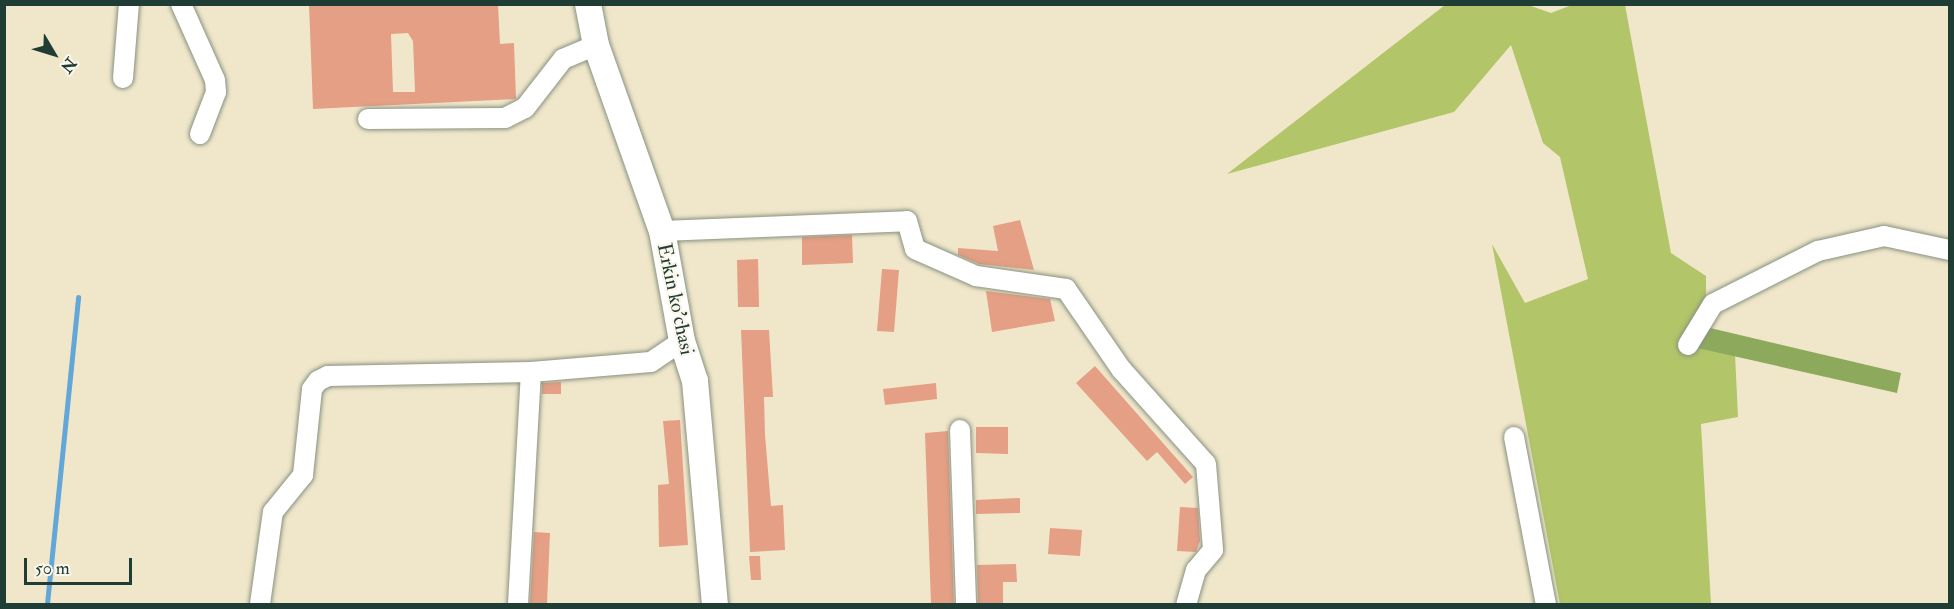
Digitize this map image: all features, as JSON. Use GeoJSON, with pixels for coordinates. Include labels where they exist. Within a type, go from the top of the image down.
{"type":"FeatureCollection","features":[{"type":"Feature","properties":{"kind":"main road","name":"Erkin ko'chasi"},"geometry":{"type":"LineString","coordinates":[[588,4],[596,45],[662,231],[682,340],[695,381],[715,604]]}},
{"type":"Feature","properties":{"kind":"street"},"geometry":{"type":"LineString","coordinates":[[123,78],[129,4]]}},
{"type":"Feature","properties":{"kind":"street"},"geometry":{"type":"LineString","coordinates":[[181,4],[215,80],[216,92],[200,134]]}},
{"type":"Feature","properties":{"kind":"street"},"geometry":{"type":"LineString","coordinates":[[368,120],[505,118],[525,108],[563,59],[596,45]]}},
{"type":"Feature","properties":{"kind":"street"},"geometry":{"type":"LineString","coordinates":[[662,231],[907,221],[915,249],[976,276],[1066,289],[1121,369],[1206,464],[1213,550],[1196,570],[1186,604]]}},
{"type":"Feature","properties":{"kind":"street"},"geometry":{"type":"LineString","coordinates":[[1688,345],[1713,304],[1818,251],[1884,236],[1950,250]]}},
{"type":"Feature","properties":{"kind":"street"},"geometry":{"type":"LineString","coordinates":[[260,604],[273,512],[303,475],[312,389],[318,381],[328,376],[531,372],[651,362],[682,340]]}},
{"type":"Feature","properties":{"kind":"street"},"geometry":{"type":"LineString","coordinates":[[518,604],[531,372]]}},
{"type":"Feature","properties":{"kind":"street"},"geometry":{"type":"LineString","coordinates":[[960,430],[966,604]]}},
{"type":"Feature","properties":{"kind":"street"},"geometry":{"type":"LineString","coordinates":[[1514,437],[1546,604]]}},
{"type":"Feature","properties":{"kind":"green space"},"geometry":{"type":"Polygon","coordinates":[[[1445,5],[1528,5],[1551,13],[1572,5],[1625,5],[1671,253],[1706,276],[1706,327],[1693,347],[1735,354],[1738,417],[1701,424],[1711,604],[1560,604],[1492,244],[1525,303],[1588,279],[1560,157],[1543,143],[1511,45],[1454,112],[1227,174],[1445,5]]]}},
{"type":"Feature","properties":{"kind":"green space"},"geometry":{"type":"Polygon","coordinates":[[[1706,327],[1901,373],[1897,393],[1693,347],[1706,327]]]}},
{"type":"Feature","properties":{"kind":"building"},"geometry":{"type":"Polygon","coordinates":[[[309,4],[498,4],[500,44],[514,43],[516,99],[313,109],[309,4]],[[408,33],[391,34],[393,92],[415,92],[413,41],[408,33]]]}},
{"type":"Feature","properties":{"kind":"building"},"geometry":{"type":"Polygon","coordinates":[[[1020,220],[1034,270],[979,264],[958,255],[958,248],[998,251],[993,226],[1020,220]]]}},
{"type":"Feature","properties":{"kind":"building"},"geometry":{"type":"Polygon","coordinates":[[[852,235],[853,263],[802,265],[802,237],[852,235]]]}},
{"type":"Feature","properties":{"kind":"building"},"geometry":{"type":"Polygon","coordinates":[[[758,259],[759,307],[738,307],[737,260],[758,259]]]}},
{"type":"Feature","properties":{"kind":"building"},"geometry":{"type":"Polygon","coordinates":[[[882,269],[899,270],[894,332],[877,331],[882,269]]]}},
{"type":"Feature","properties":{"kind":"building"},"geometry":{"type":"Polygon","coordinates":[[[986,291],[1050,299],[1055,321],[992,332],[986,291]]]}},
{"type":"Feature","properties":{"kind":"building"},"geometry":{"type":"Polygon","coordinates":[[[741,330],[769,330],[773,397],[764,397],[765,435],[771,506],[783,505],[785,550],[750,552],[741,330]]]}},
{"type":"Feature","properties":{"kind":"building"},"geometry":{"type":"Polygon","coordinates":[[[1095,366],[1193,477],[1185,484],[1157,452],[1147,461],[1076,383],[1095,366]]]}},
{"type":"Feature","properties":{"kind":"building"},"geometry":{"type":"Polygon","coordinates":[[[561,382],[561,394],[542,394],[542,383],[561,382]]]}},
{"type":"Feature","properties":{"kind":"building"},"geometry":{"type":"Polygon","coordinates":[[[936,383],[937,399],[885,405],[883,389],[936,383]]]}},
{"type":"Feature","properties":{"kind":"building"},"geometry":{"type":"Polygon","coordinates":[[[680,420],[688,545],[659,547],[658,485],[669,484],[663,421],[680,420]]]}},
{"type":"Feature","properties":{"kind":"building"},"geometry":{"type":"Polygon","coordinates":[[[976,427],[1008,427],[1008,454],[976,453],[976,427]]]}},
{"type":"Feature","properties":{"kind":"building"},"geometry":{"type":"Polygon","coordinates":[[[948,431],[954,604],[931,604],[925,433],[948,431]]]}},
{"type":"Feature","properties":{"kind":"building"},"geometry":{"type":"Polygon","coordinates":[[[1020,498],[1020,513],[976,514],[976,500],[1020,498]]]}},
{"type":"Feature","properties":{"kind":"building"},"geometry":{"type":"Polygon","coordinates":[[[1180,507],[1198,508],[1200,541],[1196,552],[1177,551],[1180,507]]]}},
{"type":"Feature","properties":{"kind":"building"},"geometry":{"type":"Polygon","coordinates":[[[1050,528],[1082,530],[1080,556],[1048,554],[1050,528]]]}},
{"type":"Feature","properties":{"kind":"building"},"geometry":{"type":"Polygon","coordinates":[[[534,532],[550,533],[547,604],[530,604],[534,532]]]}},
{"type":"Feature","properties":{"kind":"building"},"geometry":{"type":"Polygon","coordinates":[[[749,556],[760,556],[761,580],[751,580],[749,556]]]}},
{"type":"Feature","properties":{"kind":"building"},"geometry":{"type":"Polygon","coordinates":[[[1016,564],[1017,582],[1003,582],[1003,604],[978,604],[977,565],[1016,564]]]}},
{"type":"Feature","properties":{"kind":"waterway"},"geometry":{"type":"LineString","coordinates":[[47,604],[78,298]]}}]}
